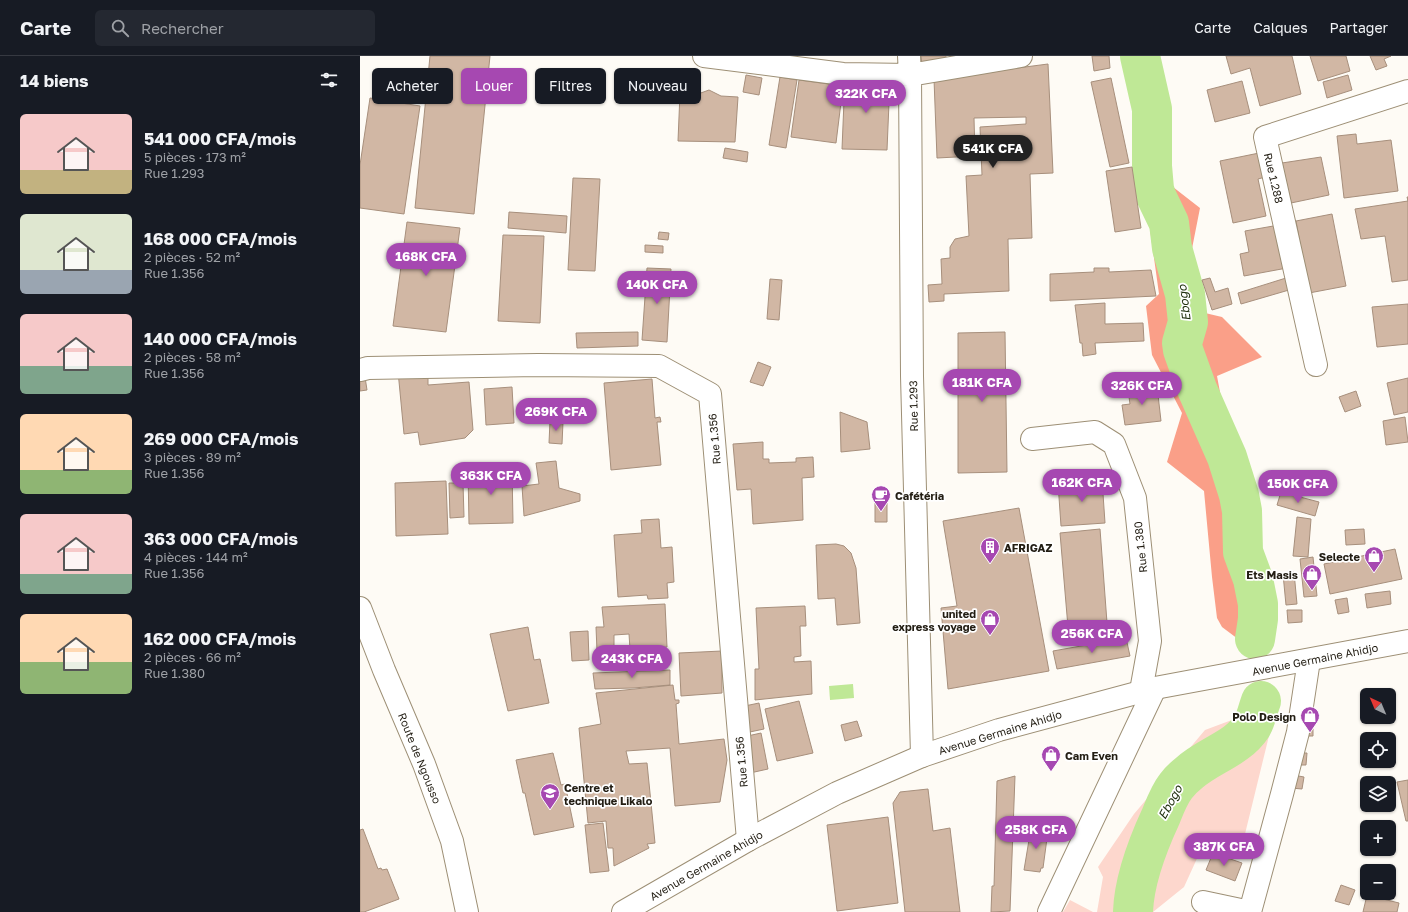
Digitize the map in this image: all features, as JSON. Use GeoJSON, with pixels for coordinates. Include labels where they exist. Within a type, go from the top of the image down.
{"type":"FeatureCollection","features":[{"type":"Feature","properties":{"kind":"street"},"geometry":{"type":"LineString","coordinates":[[704,56],[843,74],[910,66],[1021,56]]}},
{"type":"Feature","properties":{"kind":"street","name":"Rue 1.293"},"geometry":{"type":"LineString","coordinates":[[910,66],[912,376],[922,756]]}},
{"type":"Feature","properties":{"kind":"street","name":"Rue 1.288"},"geometry":{"type":"LineString","coordinates":[[1316,364],[1266,138],[1408,91]]}},
{"type":"Feature","properties":{"kind":"street","name":"Rue 1.356"},"geometry":{"type":"LineString","coordinates":[[360,370],[368,368],[531,365],[659,366],[710,394],[748,840]]}},
{"type":"Feature","properties":{"kind":"street","name":"Rue 1.380"},"geometry":{"type":"LineString","coordinates":[[1032,439],[1095,432],[1114,444],[1134,498],[1150,642],[1148,690],[1050,912]]}},
{"type":"Feature","properties":{"kind":"street","name":"Route de Ngousso"},"geometry":{"type":"LineString","coordinates":[[362,618],[424,764],[452,841],[467,912]]}},
{"type":"Feature","properties":{"kind":"street","name":"Avenue Germaine Ahidjo"},"geometry":{"type":"LineString","coordinates":[[623,912],[748,840],[837,793],[922,756],[999,730],[1148,690],[1408,641]]}},
{"type":"Feature","properties":{"kind":"street"},"geometry":{"type":"LineString","coordinates":[[1203,902],[1250,912],[1298,732],[1309,660]]}},
{"type":"Feature","properties":{"kind":"shaded area"},"geometry":{"type":"Polygon","coordinates":[[[1126,56],[1156,56],[1158,62],[1164,180],[1200,208],[1188,269],[1205,313],[1222,317],[1262,357],[1217,376],[1242,511],[1264,581],[1238,639],[1222,627],[1217,618],[1204,491],[1167,462],[1182,413],[1152,355],[1146,306],[1159,294],[1126,56]]]}},
{"type":"Feature","properties":{"kind":"shaded area"},"geometry":{"type":"Polygon","coordinates":[[[853,684],[854,698],[830,700],[829,686],[853,684]]]}},
{"type":"Feature","properties":{"kind":"shaded area"},"geometry":{"type":"Polygon","coordinates":[[[1277,703],[1245,834],[1205,841],[1184,887],[1153,912],[1097,912],[1103,877],[1098,867],[1134,814],[1205,730],[1277,703]]]}},
{"type":"Feature","properties":{"kind":"shaded area"},"geometry":{"type":"Polygon","coordinates":[[[1070,900],[1093,912],[1063,912],[1070,900]]]}},
{"type":"Feature","properties":{"kind":"building"},"geometry":{"type":"Polygon","coordinates":[[[430,56],[490,56],[489,68],[461,68],[461,104],[485,104],[474,214],[415,208],[425,104],[453,104],[453,68],[429,68],[430,56]]]}},
{"type":"Feature","properties":{"kind":"building"},"geometry":{"type":"Polygon","coordinates":[[[921,56],[946,56],[946,59],[922,65],[921,56]]]}},
{"type":"Feature","properties":{"kind":"building"},"geometry":{"type":"Polygon","coordinates":[[[1092,56],[1109,56],[1110,68],[1094,71],[1092,56]]]}},
{"type":"Feature","properties":{"kind":"building"},"geometry":{"type":"Polygon","coordinates":[[[1226,56],[1292,56],[1301,94],[1260,106],[1250,68],[1231,74],[1226,56]]]}},
{"type":"Feature","properties":{"kind":"building"},"geometry":{"type":"Polygon","coordinates":[[[1310,56],[1346,56],[1350,71],[1318,81],[1310,56]]]}},
{"type":"Feature","properties":{"kind":"building"},"geometry":{"type":"Polygon","coordinates":[[[1370,56],[1391,56],[1384,59],[1387,66],[1376,70],[1370,56]]]}},
{"type":"Feature","properties":{"kind":"building"},"geometry":{"type":"Polygon","coordinates":[[[1048,64],[1053,173],[1030,174],[1032,238],[1008,239],[1009,291],[944,294],[944,301],[929,302],[928,285],[942,284],[941,259],[950,258],[950,247],[955,239],[969,236],[966,176],[982,175],[980,127],[1026,124],[1026,117],[974,118],[975,156],[937,158],[934,79],[1048,64]]]}},
{"type":"Feature","properties":{"kind":"building"},"geometry":{"type":"Polygon","coordinates":[[[746,75],[762,78],[759,95],[743,92],[746,75]]]}},
{"type":"Feature","properties":{"kind":"building"},"geometry":{"type":"Polygon","coordinates":[[[1348,75],[1352,90],[1327,98],[1323,82],[1348,75]]]}},
{"type":"Feature","properties":{"kind":"building"},"geometry":{"type":"Polygon","coordinates":[[[780,77],[797,80],[786,148],[769,145],[780,77]]]}},
{"type":"Feature","properties":{"kind":"building"},"geometry":{"type":"Polygon","coordinates":[[[845,77],[890,79],[887,150],[842,149],[845,77]]]}},
{"type":"Feature","properties":{"kind":"building"},"geometry":{"type":"Polygon","coordinates":[[[1111,78],[1129,163],[1110,167],[1091,82],[1111,78]]]}},
{"type":"Feature","properties":{"kind":"building"},"geometry":{"type":"Polygon","coordinates":[[[799,80],[843,86],[836,143],[791,137],[799,80]]]}},
{"type":"Feature","properties":{"kind":"building"},"geometry":{"type":"Polygon","coordinates":[[[1242,81],[1250,113],[1215,122],[1207,90],[1242,81]]]}},
{"type":"Feature","properties":{"kind":"building"},"geometry":{"type":"Polygon","coordinates":[[[709,90],[721,96],[738,97],[735,142],[678,141],[680,104],[701,104],[701,93],[709,90]]]}},
{"type":"Feature","properties":{"kind":"building"},"geometry":{"type":"Polygon","coordinates":[[[370,98],[372,98],[372,104],[408,104],[420,106],[404,214],[360,208],[360,165],[370,98]]]}},
{"type":"Feature","properties":{"kind":"building"},"geometry":{"type":"Polygon","coordinates":[[[1356,134],[1357,144],[1391,140],[1398,191],[1344,198],[1337,136],[1356,134]]]}},
{"type":"Feature","properties":{"kind":"building"},"geometry":{"type":"Polygon","coordinates":[[[725,148],[748,152],[747,162],[723,158],[725,148]]]}},
{"type":"Feature","properties":{"kind":"building"},"geometry":{"type":"Polygon","coordinates":[[[1264,152],[1269,176],[1258,179],[1266,216],[1233,223],[1220,161],[1264,152]]]}},
{"type":"Feature","properties":{"kind":"building"},"geometry":{"type":"Polygon","coordinates":[[[1321,157],[1329,195],[1291,203],[1282,163],[1321,157]]]}},
{"type":"Feature","properties":{"kind":"building"},"geometry":{"type":"Polygon","coordinates":[[[1132,167],[1141,228],[1115,232],[1106,171],[1132,167]]]}},
{"type":"Feature","properties":{"kind":"building"},"geometry":{"type":"Polygon","coordinates":[[[573,178],[600,179],[595,271],[568,270],[573,178]]]}},
{"type":"Feature","properties":{"kind":"building"},"geometry":{"type":"Polygon","coordinates":[[[1408,201],[1408,280],[1392,282],[1385,236],[1361,239],[1355,209],[1408,201]]]}},
{"type":"Feature","properties":{"kind":"building"},"geometry":{"type":"Polygon","coordinates":[[[509,212],[567,216],[566,233],[508,228],[509,212]]]}},
{"type":"Feature","properties":{"kind":"building"},"geometry":{"type":"Polygon","coordinates":[[[1332,214],[1346,286],[1309,293],[1296,221],[1332,214]]]}},
{"type":"Feature","properties":{"kind":"building"},"geometry":{"type":"Polygon","coordinates":[[[407,222],[460,228],[446,332],[393,326],[407,222]]]}},
{"type":"Feature","properties":{"kind":"building"},"geometry":{"type":"Polygon","coordinates":[[[1279,225],[1287,268],[1244,276],[1240,254],[1249,252],[1245,231],[1279,225]]]}},
{"type":"Feature","properties":{"kind":"building"},"geometry":{"type":"Polygon","coordinates":[[[659,232],[669,233],[668,240],[658,239],[659,232]]]}},
{"type":"Feature","properties":{"kind":"building"},"geometry":{"type":"Polygon","coordinates":[[[503,235],[544,236],[540,323],[498,321],[503,235]]]}},
{"type":"Feature","properties":{"kind":"building"},"geometry":{"type":"Polygon","coordinates":[[[645,245],[663,246],[663,253],[645,252],[645,245]]]}},
{"type":"Feature","properties":{"kind":"building"},"geometry":{"type":"Polygon","coordinates":[[[647,268],[671,269],[667,342],[642,340],[647,268]]]}},
{"type":"Feature","properties":{"kind":"building"},"geometry":{"type":"Polygon","coordinates":[[[1094,268],[1109,268],[1109,272],[1151,270],[1156,296],[1050,301],[1050,274],[1094,272],[1094,268]]]}},
{"type":"Feature","properties":{"kind":"building"},"geometry":{"type":"Polygon","coordinates":[[[1210,278],[1215,292],[1228,288],[1232,304],[1212,310],[1202,280],[1210,278]]]}},
{"type":"Feature","properties":{"kind":"building"},"geometry":{"type":"Polygon","coordinates":[[[1286,278],[1289,290],[1241,304],[1238,293],[1286,278]]]}},
{"type":"Feature","properties":{"kind":"building"},"geometry":{"type":"Polygon","coordinates":[[[770,279],[782,280],[779,320],[767,319],[770,279]]]}},
{"type":"Feature","properties":{"kind":"building"},"geometry":{"type":"Polygon","coordinates":[[[1105,303],[1105,324],[1143,323],[1144,341],[1095,343],[1096,354],[1083,356],[1075,305],[1105,303]]]}},
{"type":"Feature","properties":{"kind":"building"},"geometry":{"type":"Polygon","coordinates":[[[1408,304],[1408,344],[1377,347],[1372,307],[1408,304]]]}},
{"type":"Feature","properties":{"kind":"building"},"geometry":{"type":"Polygon","coordinates":[[[638,332],[638,346],[577,348],[576,333],[638,332]]]}},
{"type":"Feature","properties":{"kind":"building"},"geometry":{"type":"Polygon","coordinates":[[[1005,332],[1007,472],[958,473],[958,333],[1005,332]]]}},
{"type":"Feature","properties":{"kind":"building"},"geometry":{"type":"Polygon","coordinates":[[[758,362],[771,367],[763,386],[750,382],[758,362]]]}},
{"type":"Feature","properties":{"kind":"building"},"geometry":{"type":"Polygon","coordinates":[[[398,371],[428,375],[428,385],[469,382],[473,430],[465,438],[420,445],[418,432],[404,434],[398,371]]]}},
{"type":"Feature","properties":{"kind":"building"},"geometry":{"type":"Polygon","coordinates":[[[360,377],[365,377],[367,390],[360,391],[360,377]]]}},
{"type":"Feature","properties":{"kind":"building"},"geometry":{"type":"Polygon","coordinates":[[[1408,378],[1408,412],[1394,415],[1387,383],[1408,378]]]}},
{"type":"Feature","properties":{"kind":"building"},"geometry":{"type":"Polygon","coordinates":[[[652,379],[655,418],[660,417],[661,422],[657,422],[661,465],[611,470],[604,383],[652,379]]]}},
{"type":"Feature","properties":{"kind":"building"},"geometry":{"type":"Polygon","coordinates":[[[1157,386],[1161,421],[1125,425],[1122,405],[1130,404],[1128,390],[1157,386]]]}},
{"type":"Feature","properties":{"kind":"building"},"geometry":{"type":"Polygon","coordinates":[[[512,387],[514,423],[486,425],[484,389],[512,387]]]}},
{"type":"Feature","properties":{"kind":"building"},"geometry":{"type":"Polygon","coordinates":[[[1356,391],[1361,406],[1345,412],[1339,397],[1356,391]]]}},
{"type":"Feature","properties":{"kind":"building"},"geometry":{"type":"Polygon","coordinates":[[[840,412],[867,422],[870,449],[841,452],[840,412]]]}},
{"type":"Feature","properties":{"kind":"building"},"geometry":{"type":"Polygon","coordinates":[[[1405,417],[1408,442],[1386,445],[1383,421],[1405,417]]]}},
{"type":"Feature","properties":{"kind":"building"},"geometry":{"type":"Polygon","coordinates":[[[550,421],[563,422],[562,444],[549,443],[550,421]]]}},
{"type":"Feature","properties":{"kind":"building"},"geometry":{"type":"Polygon","coordinates":[[[763,442],[763,459],[769,459],[769,463],[796,462],[796,458],[813,457],[814,477],[802,478],[803,520],[753,524],[751,489],[737,490],[733,444],[763,442]]]}},
{"type":"Feature","properties":{"kind":"building"},"geometry":{"type":"Polygon","coordinates":[[[556,461],[559,488],[580,494],[580,501],[524,516],[522,486],[539,484],[536,463],[556,461]]]}},
{"type":"Feature","properties":{"kind":"building"},"geometry":{"type":"Polygon","coordinates":[[[512,468],[513,523],[469,524],[468,470],[512,468]]]}},
{"type":"Feature","properties":{"kind":"building"},"geometry":{"type":"Polygon","coordinates":[[[1102,479],[1105,523],[1061,526],[1058,483],[1102,479]]]}},
{"type":"Feature","properties":{"kind":"building"},"geometry":{"type":"Polygon","coordinates":[[[446,481],[448,534],[396,536],[395,483],[446,481]]]}},
{"type":"Feature","properties":{"kind":"building"},"geometry":{"type":"Polygon","coordinates":[[[449,483],[463,483],[464,517],[450,518],[449,483]]]}},
{"type":"Feature","properties":{"kind":"building"},"geometry":{"type":"Polygon","coordinates":[[[875,492],[887,492],[887,522],[875,522],[875,492]]]}},
{"type":"Feature","properties":{"kind":"building"},"geometry":{"type":"Polygon","coordinates":[[[1281,492],[1319,502],[1315,516],[1277,505],[1281,492]]]}},
{"type":"Feature","properties":{"kind":"building","name":"AFRIGAZ"},"geometry":{"type":"Polygon","coordinates":[[[1019,508],[1049,671],[948,689],[941,608],[957,606],[943,521],[1019,508]]]}},
{"type":"Feature","properties":{"kind":"building"},"geometry":{"type":"Polygon","coordinates":[[[1297,517],[1311,519],[1308,557],[1293,556],[1297,517]]]}},
{"type":"Feature","properties":{"kind":"building"},"geometry":{"type":"Polygon","coordinates":[[[659,519],[661,548],[672,547],[674,582],[667,583],[668,598],[648,599],[647,595],[618,597],[614,535],[642,533],[641,520],[659,519]]]}},
{"type":"Feature","properties":{"kind":"building"},"geometry":{"type":"Polygon","coordinates":[[[1100,529],[1108,636],[1069,639],[1060,533],[1100,529]]]}},
{"type":"Feature","properties":{"kind":"building"},"geometry":{"type":"Polygon","coordinates":[[[1364,529],[1365,544],[1346,545],[1345,530],[1364,529]]]}},
{"type":"Feature","properties":{"kind":"building"},"geometry":{"type":"Polygon","coordinates":[[[836,544],[844,546],[851,553],[856,568],[860,623],[837,625],[835,598],[818,599],[816,545],[836,544]]]}},
{"type":"Feature","properties":{"kind":"building"},"geometry":{"type":"Polygon","coordinates":[[[1395,549],[1402,579],[1330,594],[1324,564],[1395,549]]]}},
{"type":"Feature","properties":{"kind":"building"},"geometry":{"type":"Polygon","coordinates":[[[1313,557],[1317,596],[1304,597],[1300,559],[1313,557]]]}},
{"type":"Feature","properties":{"kind":"building"},"geometry":{"type":"Polygon","coordinates":[[[1294,572],[1297,604],[1286,605],[1283,574],[1294,572]]]}},
{"type":"Feature","properties":{"kind":"building"},"geometry":{"type":"Polygon","coordinates":[[[1390,591],[1391,604],[1367,608],[1365,594],[1390,591]]]}},
{"type":"Feature","properties":{"kind":"building"},"geometry":{"type":"Polygon","coordinates":[[[1347,598],[1349,612],[1338,614],[1335,600],[1347,598]]]}},
{"type":"Feature","properties":{"kind":"building"},"geometry":{"type":"Polygon","coordinates":[[[665,604],[667,647],[630,649],[629,634],[614,635],[614,651],[597,651],[596,627],[604,627],[602,607],[665,604]]]}},
{"type":"Feature","properties":{"kind":"building"},"geometry":{"type":"Polygon","coordinates":[[[805,606],[806,626],[800,626],[801,656],[794,657],[794,662],[811,661],[812,694],[755,700],[755,669],[759,669],[756,608],[805,606]]]}},
{"type":"Feature","properties":{"kind":"building"},"geometry":{"type":"Polygon","coordinates":[[[1287,610],[1302,610],[1302,622],[1288,623],[1287,610]]]}},
{"type":"Feature","properties":{"kind":"building"},"geometry":{"type":"Polygon","coordinates":[[[528,627],[534,660],[540,659],[549,703],[508,711],[490,634],[528,627]]]}},
{"type":"Feature","properties":{"kind":"building"},"geometry":{"type":"Polygon","coordinates":[[[588,631],[589,660],[572,661],[570,632],[588,631]]]}},
{"type":"Feature","properties":{"kind":"building"},"geometry":{"type":"Polygon","coordinates":[[[1126,638],[1130,656],[1057,669],[1053,651],[1126,638]]]}},
{"type":"Feature","properties":{"kind":"building"},"geometry":{"type":"Polygon","coordinates":[[[722,651],[722,693],[681,696],[679,653],[722,651]]]}},
{"type":"Feature","properties":{"kind":"building"},"geometry":{"type":"Polygon","coordinates":[[[670,670],[670,685],[595,689],[593,673],[670,670]]]}},
{"type":"Feature","properties":{"kind":"building"},"geometry":{"type":"Polygon","coordinates":[[[673,685],[675,700],[679,700],[679,703],[676,704],[679,744],[724,739],[727,760],[720,802],[675,806],[670,748],[626,751],[629,764],[647,763],[655,843],[647,844],[649,848],[614,866],[613,848],[608,848],[606,821],[588,823],[579,728],[601,724],[596,693],[673,685]]]}},
{"type":"Feature","properties":{"kind":"building"},"geometry":{"type":"Polygon","coordinates":[[[799,701],[813,753],[777,761],[765,709],[799,701]]]}},
{"type":"Feature","properties":{"kind":"building"},"geometry":{"type":"Polygon","coordinates":[[[759,703],[764,729],[745,733],[740,707],[759,703]]]}},
{"type":"Feature","properties":{"kind":"building"},"geometry":{"type":"Polygon","coordinates":[[[857,721],[862,736],[845,741],[841,725],[857,721]]]}},
{"type":"Feature","properties":{"kind":"building"},"geometry":{"type":"Polygon","coordinates":[[[1309,729],[1313,729],[1313,736],[1308,736],[1309,729]]]}},
{"type":"Feature","properties":{"kind":"building"},"geometry":{"type":"Polygon","coordinates":[[[761,733],[768,769],[750,773],[743,737],[761,733]]]}},
{"type":"Feature","properties":{"kind":"building","name":"Centre et technique Likalo"},"geometry":{"type":"Polygon","coordinates":[[[553,753],[561,785],[565,784],[574,827],[534,835],[516,760],[553,753]]]}},
{"type":"Feature","properties":{"kind":"building"},"geometry":{"type":"Polygon","coordinates":[[[1297,753],[1307,753],[1306,765],[1296,765],[1297,753]]]}},
{"type":"Feature","properties":{"kind":"building"},"geometry":{"type":"Polygon","coordinates":[[[1293,775],[1304,777],[1302,789],[1291,788],[1293,775]]]}},
{"type":"Feature","properties":{"kind":"building"},"geometry":{"type":"Polygon","coordinates":[[[1015,776],[1010,911],[991,912],[992,886],[994,886],[997,781],[1015,776]]]}},
{"type":"Feature","properties":{"kind":"building"},"geometry":{"type":"Polygon","coordinates":[[[1408,780],[1408,821],[1406,821],[1397,782],[1408,780]]]}},
{"type":"Feature","properties":{"kind":"building"},"geometry":{"type":"Polygon","coordinates":[[[928,789],[933,831],[950,828],[960,912],[905,912],[893,803],[900,792],[928,789]]]}},
{"type":"Feature","properties":{"kind":"building"},"geometry":{"type":"Polygon","coordinates":[[[888,817],[898,903],[837,911],[827,825],[888,817]]]}},
{"type":"Feature","properties":{"kind":"building"},"geometry":{"type":"Polygon","coordinates":[[[603,823],[609,871],[590,873],[585,825],[603,823]]]}},
{"type":"Feature","properties":{"kind":"building"},"geometry":{"type":"Polygon","coordinates":[[[1031,828],[1048,831],[1043,868],[1041,868],[1040,872],[1024,870],[1031,828]]]}},
{"type":"Feature","properties":{"kind":"building"},"geometry":{"type":"Polygon","coordinates":[[[363,829],[378,869],[387,869],[399,899],[364,912],[360,912],[360,830],[363,829]]]}},
{"type":"Feature","properties":{"kind":"building"},"geometry":{"type":"Polygon","coordinates":[[[1213,853],[1242,863],[1235,881],[1206,870],[1213,853]]]}},
{"type":"Feature","properties":{"kind":"building"},"geometry":{"type":"Polygon","coordinates":[[[1341,885],[1355,890],[1349,905],[1335,901],[1341,885]]]}},
{"type":"Feature","properties":{"kind":"building"},"geometry":{"type":"Polygon","coordinates":[[[1366,900],[1387,900],[1399,903],[1397,912],[1363,912],[1366,900]]]}},
{"type":"Feature","properties":{"kind":"waterway","name":"Ebogo"},"geometry":{"type":"LineString","coordinates":[[1140,56],[1152,109],[1152,166],[1154,189],[1169,223],[1172,248],[1185,294],[1188,322],[1182,343],[1183,350],[1197,389],[1227,457],[1239,495],[1242,511],[1243,552],[1253,579],[1258,604],[1258,619],[1255,639]]}},
{"type":"Feature","properties":{"kind":"waterway","name":"Ebogo"},"geometry":{"type":"LineString","coordinates":[[1133,912],[1136,888],[1142,863],[1151,838],[1171,793],[1180,781],[1197,767],[1239,741],[1246,734],[1252,726],[1261,701]]}},
{"type":"Feature","properties":{"kind":"place","name":"Cafétéria"},"geometry":{"type":"Point","coordinates":[881,512]}},
{"type":"Feature","properties":{"kind":"place","name":"AFRIGAZ"},"geometry":{"type":"Point","coordinates":[990,564]}},
{"type":"Feature","properties":{"kind":"place","name":"Selecte"},"geometry":{"type":"Point","coordinates":[1374,573]}},
{"type":"Feature","properties":{"kind":"place","name":"Ets Masis"},"geometry":{"type":"Point","coordinates":[1312,591]}},
{"type":"Feature","properties":{"kind":"place","name":"united express voyage"},"geometry":{"type":"Point","coordinates":[990,636]}},
{"type":"Feature","properties":{"kind":"place","name":"Polo Design"},"geometry":{"type":"Point","coordinates":[1310,733]}},
{"type":"Feature","properties":{"kind":"place","name":"Cam Even"},"geometry":{"type":"Point","coordinates":[1051,772]}},
{"type":"Feature","properties":{"kind":"place","name":"Centre et technique Likalo"},"geometry":{"type":"Point","coordinates":[550,810]}}]}
